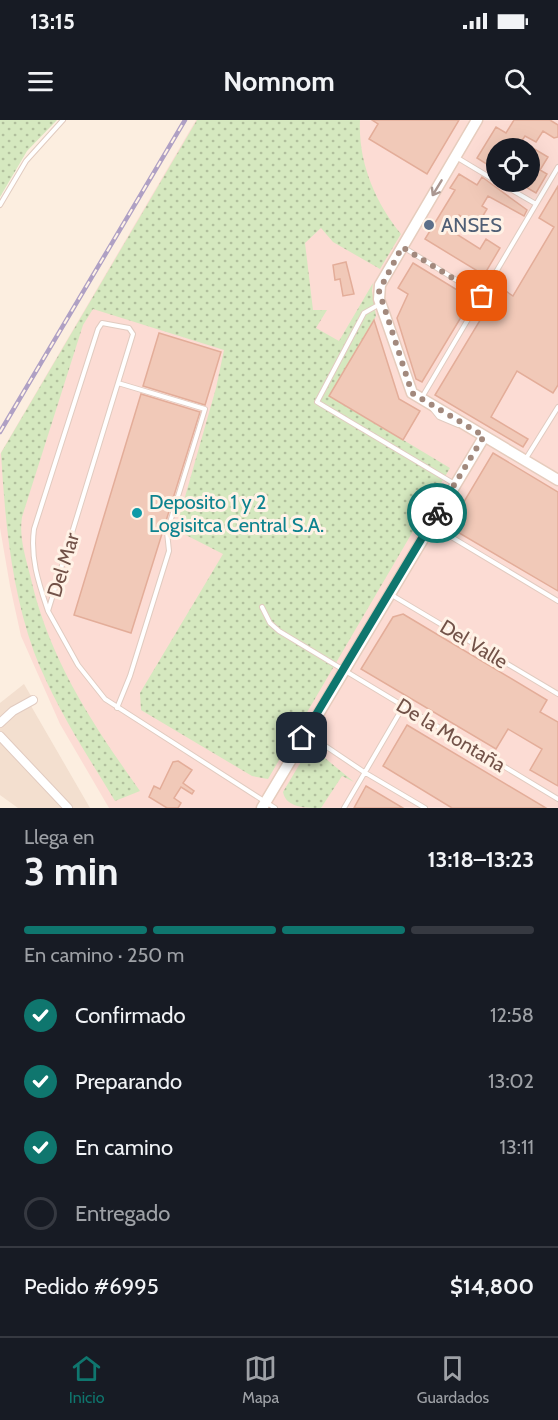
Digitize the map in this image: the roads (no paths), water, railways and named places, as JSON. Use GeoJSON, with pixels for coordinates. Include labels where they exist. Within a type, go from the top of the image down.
{"type":"FeatureCollection","features":[{"type":"Feature","properties":{"kind":"street"},"geometry":{"type":"LineString","coordinates":[[477,120],[380,285],[381,303],[407,385],[412,393],[558,480]]}},
{"type":"Feature","properties":{"kind":"street"},"geometry":{"type":"LineString","coordinates":[[268,806],[305,733],[484,436]]}},
{"type":"Feature","properties":{"kind":"street"},"geometry":{"type":"LineString","coordinates":[[0,723],[13,711],[33,700]]}},
{"type":"Feature","properties":{"kind":"street"},"geometry":{"type":"LineString","coordinates":[[0,736],[68,808]]}},
{"type":"Feature","properties":{"kind":"lane"},"geometry":{"type":"LineString","coordinates":[[0,205],[26,161],[63,120]]}},
{"type":"Feature","properties":{"kind":"lane"},"geometry":{"type":"LineString","coordinates":[[456,156],[486,174]]}},
{"type":"Feature","properties":{"kind":"lane"},"geometry":{"type":"LineString","coordinates":[[425,402],[482,296],[558,167]]}},
{"type":"Feature","properties":{"kind":"lane"},"geometry":{"type":"LineString","coordinates":[[516,192],[536,204]]}},
{"type":"Feature","properties":{"kind":"lane"},"geometry":{"type":"LineString","coordinates":[[402,247],[482,296]]}},
{"type":"Feature","properties":{"kind":"lane"},"geometry":{"type":"LineString","coordinates":[[381,303],[364,313],[317,402],[455,484]]}},
{"type":"Feature","properties":{"kind":"lane","name":"Del Mar"},"geometry":{"type":"LineString","coordinates":[[48,612],[132,331],[107,322],[102,323],[98,329],[34,529],[32,551],[48,612],[92,685],[117,708],[268,806]]}},
{"type":"Feature","properties":{"kind":"lane"},"geometry":{"type":"LineString","coordinates":[[117,708],[130,676],[168,551],[167,532],[205,410],[118,383]]}},
{"type":"Feature","properties":{"kind":"lane"},"geometry":{"type":"LineString","coordinates":[[525,460],[558,407]]}},
{"type":"Feature","properties":{"kind":"lane"},"geometry":{"type":"LineString","coordinates":[[431,524],[558,601]]}},
{"type":"Feature","properties":{"kind":"lane","name":"Del Valle"},"geometry":{"type":"LineString","coordinates":[[390,594],[558,694]]}},
{"type":"Feature","properties":{"kind":"lane","name":"De la Montaña"},"geometry":{"type":"LineString","coordinates":[[262,607],[270,623],[279,631],[558,799]]}},
{"type":"Feature","properties":{"kind":"lane"},"geometry":{"type":"LineString","coordinates":[[344,808],[403,707]]}},
{"type":"Feature","properties":{"kind":"lane"},"geometry":{"type":"LineString","coordinates":[[305,733],[364,772],[425,808]]}},
{"type":"Feature","properties":{"kind":"railway"},"geometry":{"type":"LineString","coordinates":[[0,432],[185,120]]}},
{"type":"Feature","properties":{"kind":"place","name":"ANSES"},"geometry":{"type":"Point","coordinates":[429,225]}},
{"type":"Feature","properties":{"kind":"place","name":"Deposito 1 y 2 Logisitca Central S.A."},"geometry":{"type":"Point","coordinates":[137,513]}}]}
